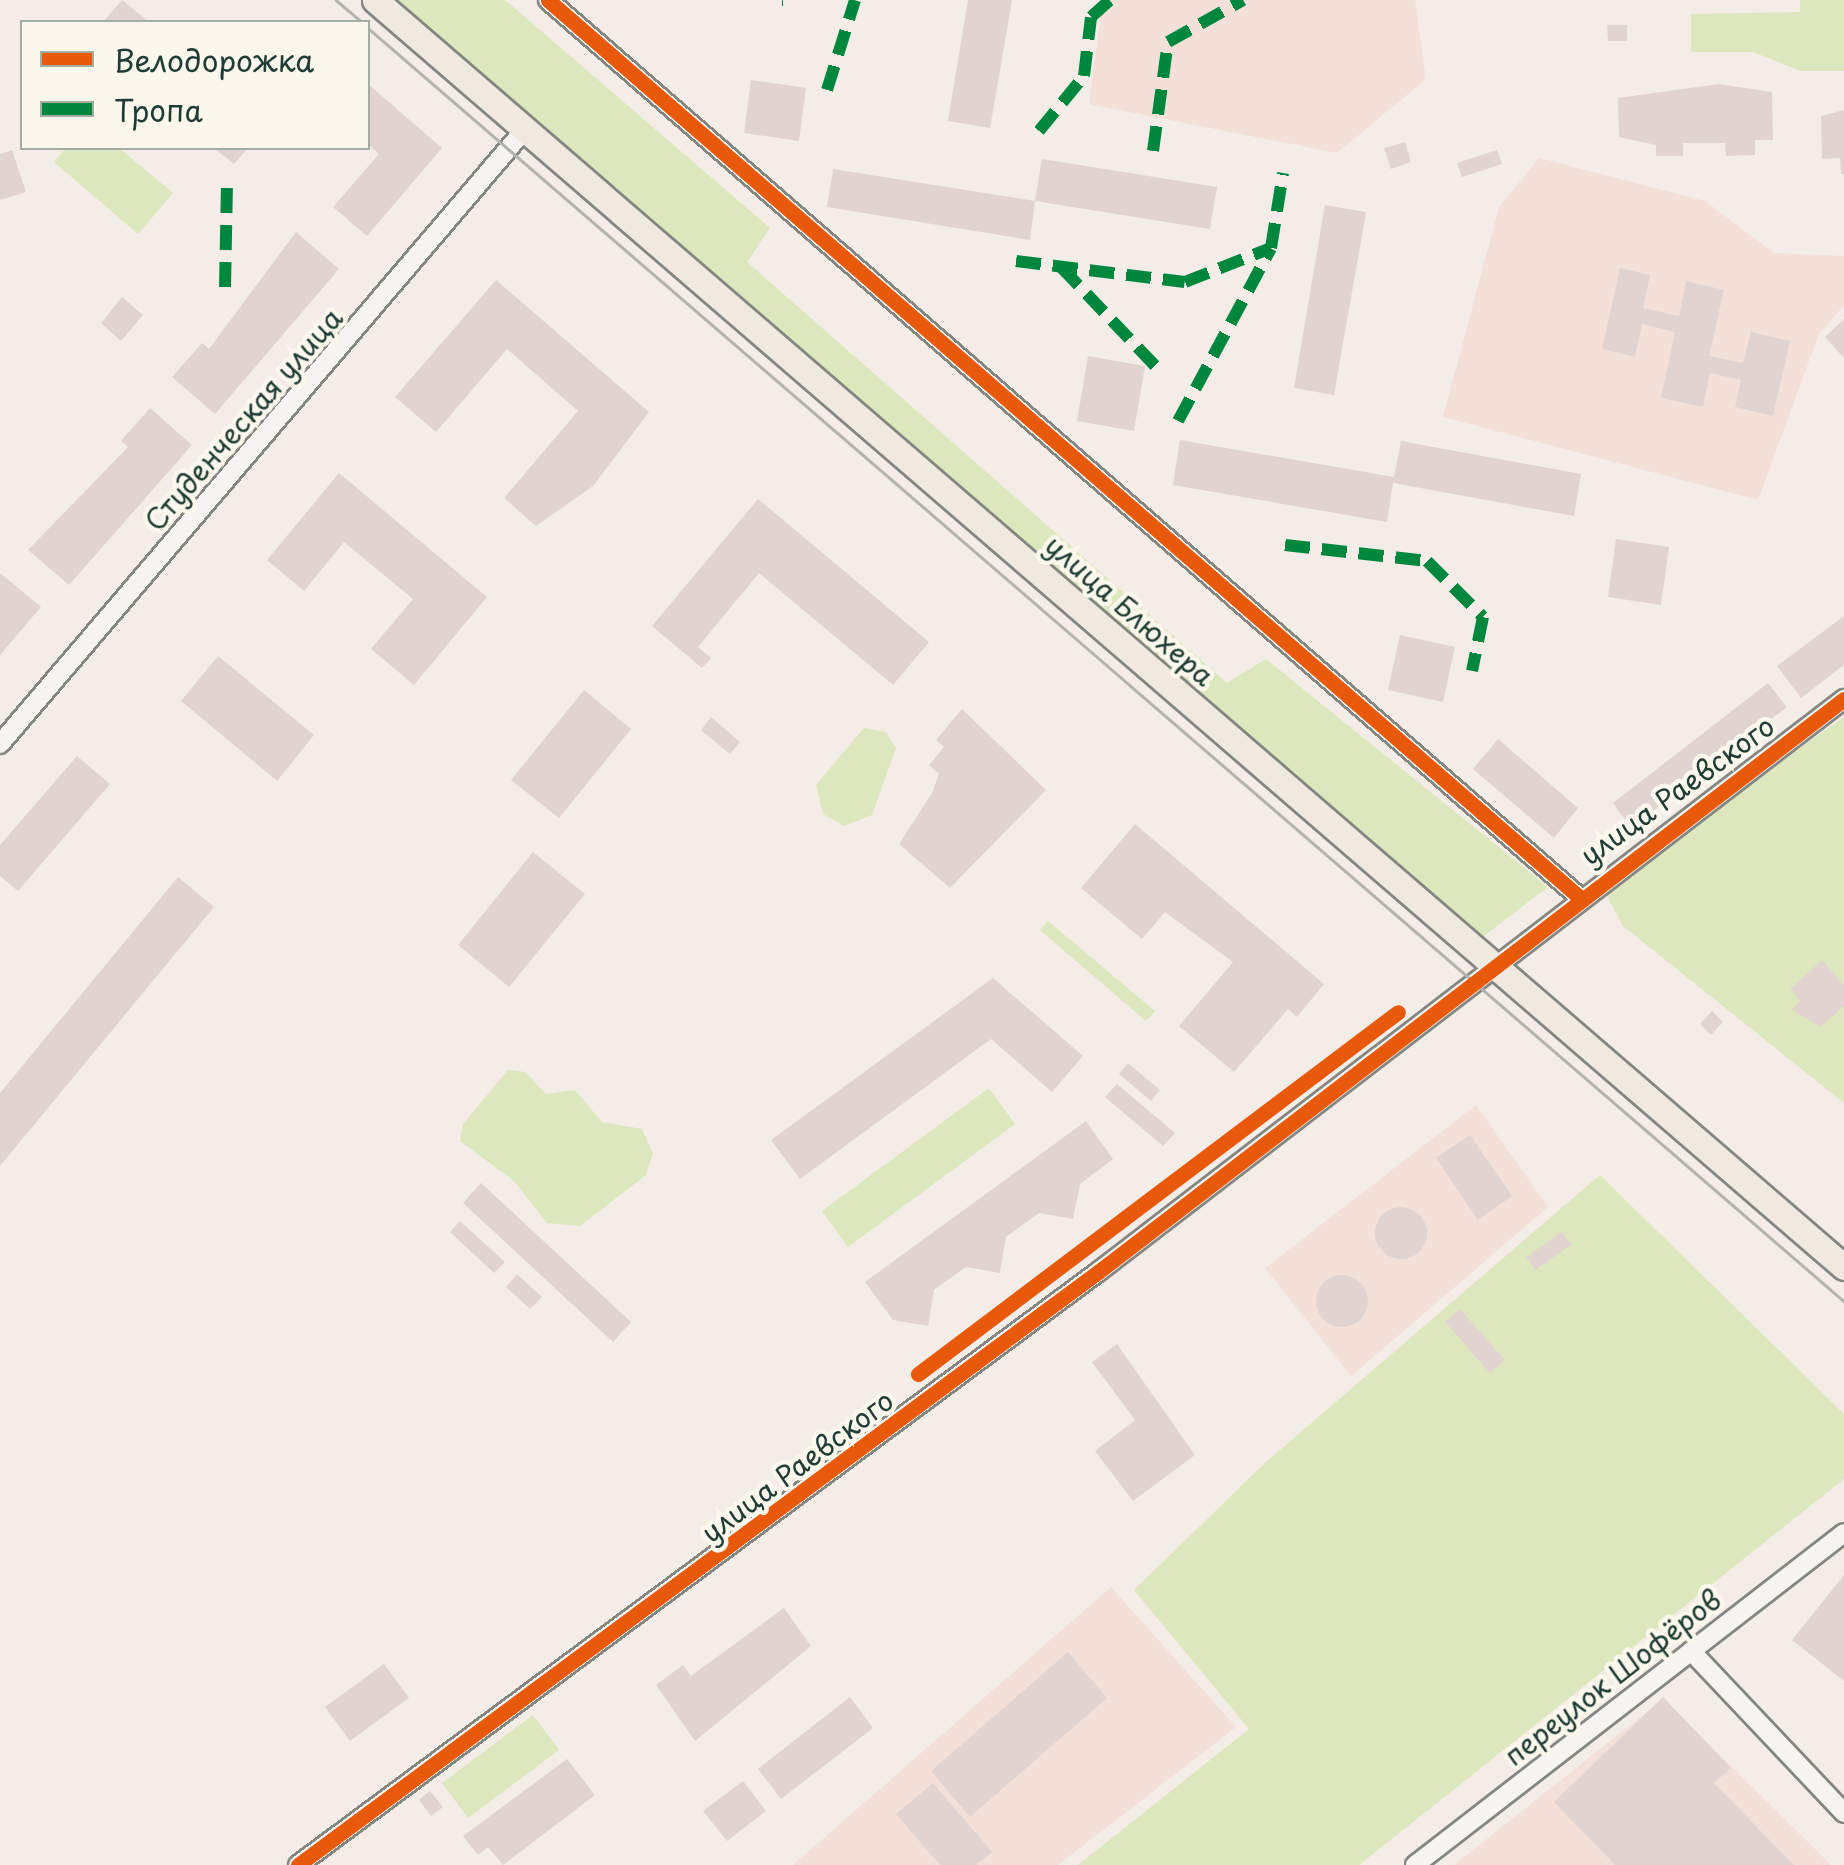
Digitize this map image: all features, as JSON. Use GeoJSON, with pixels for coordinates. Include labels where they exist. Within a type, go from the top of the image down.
{"type":"FeatureCollection","features":[{"type":"Feature","properties":{"kind":"main road","name":"улица Блюхера"},"geometry":{"type":"LineString","coordinates":[[375,0],[1844,1267]]}},
{"type":"Feature","properties":{"kind":"street"},"geometry":{"type":"LineString","coordinates":[[548,0],[1577,896]]}},
{"type":"Feature","properties":{"kind":"street","name":"Студенческая улица"},"geometry":{"type":"LineString","coordinates":[[0,744],[245,462],[526,128]]}},
{"type":"Feature","properties":{"kind":"street","name":"улица Раевского"},"geometry":{"type":"LineString","coordinates":[[298,1865],[1069,1294],[1411,1034],[1492,961],[1626,858],[1844,699]]}},
{"type":"Feature","properties":{"kind":"street","name":"переулок Шофёров"},"geometry":{"type":"LineString","coordinates":[[1415,1865],[1844,1533]]}},
{"type":"Feature","properties":{"kind":"street"},"geometry":{"type":"LineString","coordinates":[[1692,1650],[1844,1812]]}},
{"type":"Feature","properties":{"kind":"shaded area"},"geometry":{"type":"Polygon","coordinates":[[[1103,0],[1415,0],[1426,79],[1337,153],[1089,104],[1103,0]]]}},
{"type":"Feature","properties":{"kind":"shaded area"},"geometry":{"type":"Polygon","coordinates":[[[1539,158],[1705,201],[1774,253],[1844,256],[1844,305],[1819,334],[1758,500],[1443,417],[1499,207],[1539,158]]]}},
{"type":"Feature","properties":{"kind":"shaded area"},"geometry":{"type":"Polygon","coordinates":[[[1476,1105],[1548,1207],[1351,1376],[1265,1268],[1476,1105]]]}},
{"type":"Feature","properties":{"kind":"shaded area"},"geometry":{"type":"Polygon","coordinates":[[[1111,1587],[1236,1727],[1058,1865],[793,1865],[1111,1587]]]}},
{"type":"Feature","properties":{"kind":"shaded area"},"geometry":{"type":"Polygon","coordinates":[[[1663,1699],[1831,1865],[1454,1865],[1663,1699]]]}},
{"type":"Feature","properties":{"kind":"green space"},"geometry":{"type":"Polygon","coordinates":[[[398,0],[505,0],[770,228],[747,262],[1227,683],[1266,659],[1548,887],[1480,939],[398,0]]]}},
{"type":"Feature","properties":{"kind":"green space"},"geometry":{"type":"Polygon","coordinates":[[[1800,0],[1844,0],[1844,71],[1801,71],[1753,52],[1691,52],[1691,14],[1800,12],[1800,0]]]}},
{"type":"Feature","properties":{"kind":"green space"},"geometry":{"type":"Polygon","coordinates":[[[64,150],[121,150],[173,193],[138,234],[54,162],[64,150]]]}},
{"type":"Feature","properties":{"kind":"green space"},"geometry":{"type":"Polygon","coordinates":[[[1844,717],[1844,1103],[1623,926],[1602,887],[1844,717]]]}},
{"type":"Feature","properties":{"kind":"green space"},"geometry":{"type":"Polygon","coordinates":[[[864,728],[886,732],[896,748],[872,815],[844,826],[823,814],[816,785],[864,728]]]}},
{"type":"Feature","properties":{"kind":"green space"},"geometry":{"type":"Polygon","coordinates":[[[1048,921],[1155,1011],[1146,1021],[1040,930],[1048,921]]]}},
{"type":"Feature","properties":{"kind":"green space"},"geometry":{"type":"Polygon","coordinates":[[[508,1070],[525,1072],[546,1094],[575,1090],[602,1122],[642,1129],[653,1153],[646,1175],[580,1226],[547,1223],[514,1181],[460,1141],[463,1124],[508,1070]]]}},
{"type":"Feature","properties":{"kind":"green space"},"geometry":{"type":"Polygon","coordinates":[[[989,1088],[1015,1124],[848,1247],[822,1211],[989,1088]]]}},
{"type":"Feature","properties":{"kind":"green space"},"geometry":{"type":"Polygon","coordinates":[[[1600,1175],[1844,1414],[1844,1479],[1359,1865],[1078,1865],[1249,1729],[1134,1590],[1267,1461],[1600,1175]]]}},
{"type":"Feature","properties":{"kind":"green space"},"geometry":{"type":"Polygon","coordinates":[[[533,1715],[559,1750],[468,1818],[442,1783],[533,1715]]]}},
{"type":"Feature","properties":{"kind":"building"},"geometry":{"type":"Polygon","coordinates":[[[122,0],[147,20],[105,20],[122,0]]]}},
{"type":"Feature","properties":{"kind":"building"},"geometry":{"type":"Polygon","coordinates":[[[968,0],[1012,0],[990,128],[948,121],[968,0]]]}},
{"type":"Feature","properties":{"kind":"building"},"geometry":{"type":"Polygon","coordinates":[[[1607,25],[1627,25],[1627,41],[1608,41],[1607,25]]]}},
{"type":"Feature","properties":{"kind":"building"},"geometry":{"type":"Polygon","coordinates":[[[751,80],[806,88],[799,141],[744,133],[751,80]]]}},
{"type":"Feature","properties":{"kind":"building"},"geometry":{"type":"Polygon","coordinates":[[[1719,84],[1772,92],[1773,140],[1755,140],[1755,155],[1726,156],[1725,143],[1683,143],[1683,156],[1656,156],[1656,145],[1619,137],[1618,98],[1719,84]]]}},
{"type":"Feature","properties":{"kind":"building"},"geometry":{"type":"Polygon","coordinates":[[[370,86],[442,148],[367,236],[333,207],[379,154],[370,146],[370,86]]]}},
{"type":"Feature","properties":{"kind":"building"},"geometry":{"type":"Polygon","coordinates":[[[1844,110],[1841,174],[1840,158],[1822,159],[1821,116],[1844,110]]]}},
{"type":"Feature","properties":{"kind":"building"},"geometry":{"type":"Polygon","coordinates":[[[1405,142],[1411,162],[1391,169],[1384,148],[1405,142]]]}},
{"type":"Feature","properties":{"kind":"building"},"geometry":{"type":"Polygon","coordinates":[[[12,150],[26,192],[0,200],[0,154],[12,150]]]}},
{"type":"Feature","properties":{"kind":"building"},"geometry":{"type":"Polygon","coordinates":[[[216,150],[246,150],[234,164],[216,150]]]}},
{"type":"Feature","properties":{"kind":"building"},"geometry":{"type":"Polygon","coordinates":[[[1497,150],[1502,164],[1462,177],[1457,163],[1497,150]]]}},
{"type":"Feature","properties":{"kind":"building"},"geometry":{"type":"Polygon","coordinates":[[[1042,159],[1217,187],[1210,229],[1035,201],[1042,159]]]}},
{"type":"Feature","properties":{"kind":"building"},"geometry":{"type":"Polygon","coordinates":[[[833,169],[1035,201],[1030,240],[827,207],[833,169]]]}},
{"type":"Feature","properties":{"kind":"building"},"geometry":{"type":"Polygon","coordinates":[[[1325,205],[1366,212],[1334,395],[1294,388],[1325,205]]]}},
{"type":"Feature","properties":{"kind":"building"},"geometry":{"type":"Polygon","coordinates":[[[296,232],[339,269],[215,414],[172,377],[202,343],[209,349],[296,232]]]}},
{"type":"Feature","properties":{"kind":"building"},"geometry":{"type":"Polygon","coordinates":[[[1620,268],[1650,275],[1643,308],[1679,316],[1686,281],[1724,290],[1709,356],[1743,363],[1751,332],[1790,341],[1773,416],[1735,407],[1741,380],[1710,373],[1703,407],[1661,398],[1675,332],[1642,324],[1635,357],[1602,349],[1620,268]]]}},
{"type":"Feature","properties":{"kind":"building"},"geometry":{"type":"Polygon","coordinates":[[[496,280],[649,412],[593,486],[536,526],[504,498],[578,411],[507,349],[436,432],[395,397],[496,280]]]}},
{"type":"Feature","properties":{"kind":"building"},"geometry":{"type":"Polygon","coordinates":[[[122,297],[143,315],[121,341],[101,323],[122,297]]]}},
{"type":"Feature","properties":{"kind":"building"},"geometry":{"type":"Polygon","coordinates":[[[1844,319],[1844,358],[1825,337],[1844,319]]]}},
{"type":"Feature","properties":{"kind":"building"},"geometry":{"type":"Polygon","coordinates":[[[1088,356],[1145,366],[1134,431],[1077,421],[1088,356]]]}},
{"type":"Feature","properties":{"kind":"building"},"geometry":{"type":"Polygon","coordinates":[[[150,408],[192,445],[69,585],[28,550],[128,447],[121,441],[150,408]]]}},
{"type":"Feature","properties":{"kind":"building"},"geometry":{"type":"Polygon","coordinates":[[[1180,440],[1394,477],[1401,441],[1581,474],[1574,516],[1393,483],[1387,522],[1173,485],[1180,440]]]}},
{"type":"Feature","properties":{"kind":"building"},"geometry":{"type":"Polygon","coordinates":[[[339,473],[487,597],[414,685],[371,649],[413,599],[344,542],[304,591],[267,560],[339,473]]]}},
{"type":"Feature","properties":{"kind":"building"},"geometry":{"type":"Polygon","coordinates":[[[758,499],[929,642],[893,685],[759,573],[698,647],[711,658],[702,668],[652,626],[758,499]]]}},
{"type":"Feature","properties":{"kind":"building"},"geometry":{"type":"Polygon","coordinates":[[[1616,539],[1669,547],[1661,605],[1608,597],[1616,539]]]}},
{"type":"Feature","properties":{"kind":"building"},"geometry":{"type":"Polygon","coordinates":[[[0,573],[41,607],[0,655],[0,573]]]}},
{"type":"Feature","properties":{"kind":"building"},"geometry":{"type":"Polygon","coordinates":[[[1844,616],[1844,665],[1801,698],[1777,666],[1844,616]]]}},
{"type":"Feature","properties":{"kind":"building"},"geometry":{"type":"Polygon","coordinates":[[[1400,635],[1455,647],[1443,702],[1388,690],[1400,635]]]}},
{"type":"Feature","properties":{"kind":"building"},"geometry":{"type":"Polygon","coordinates":[[[218,656],[314,735],[277,781],[181,701],[218,656]]]}},
{"type":"Feature","properties":{"kind":"building"},"geometry":{"type":"Polygon","coordinates":[[[1768,683],[1787,707],[1631,828],[1613,803],[1768,683]]]}},
{"type":"Feature","properties":{"kind":"building"},"geometry":{"type":"Polygon","coordinates":[[[584,690],[631,729],[559,818],[511,780],[584,690]]]}},
{"type":"Feature","properties":{"kind":"building"},"geometry":{"type":"Polygon","coordinates":[[[962,709],[1046,790],[950,888],[899,844],[932,793],[939,774],[929,765],[944,747],[936,740],[962,709]]]}},
{"type":"Feature","properties":{"kind":"building"},"geometry":{"type":"Polygon","coordinates":[[[711,717],[740,742],[730,754],[701,730],[711,717]]]}},
{"type":"Feature","properties":{"kind":"building"},"geometry":{"type":"Polygon","coordinates":[[[1498,739],[1578,808],[1554,838],[1473,769],[1498,739]]]}},
{"type":"Feature","properties":{"kind":"building"},"geometry":{"type":"Polygon","coordinates":[[[77,756],[110,784],[18,891],[0,876],[0,845],[77,756]]]}},
{"type":"Feature","properties":{"kind":"building"},"geometry":{"type":"Polygon","coordinates":[[[1135,824],[1324,984],[1297,1017],[1288,1009],[1234,1072],[1179,1026],[1233,962],[1165,912],[1142,939],[1081,888],[1135,824]]]}},
{"type":"Feature","properties":{"kind":"building"},"geometry":{"type":"Polygon","coordinates":[[[533,852],[585,894],[509,987],[458,945],[533,852]]]}},
{"type":"Feature","properties":{"kind":"building"},"geometry":{"type":"Polygon","coordinates":[[[178,877],[214,907],[0,1166],[0,1093],[178,877]]]}},
{"type":"Feature","properties":{"kind":"building"},"geometry":{"type":"Polygon","coordinates":[[[1822,960],[1844,985],[1844,1006],[1820,1027],[1791,1009],[1801,1001],[1790,989],[1822,960]]]}},
{"type":"Feature","properties":{"kind":"building"},"geometry":{"type":"Polygon","coordinates":[[[993,978],[1083,1056],[1052,1092],[991,1039],[800,1179],[771,1140],[993,978]]]}},
{"type":"Feature","properties":{"kind":"building"},"geometry":{"type":"Polygon","coordinates":[[[1712,1011],[1723,1022],[1711,1035],[1700,1024],[1712,1011]]]}},
{"type":"Feature","properties":{"kind":"building"},"geometry":{"type":"Polygon","coordinates":[[[1128,1063],[1160,1090],[1151,1101],[1119,1074],[1128,1063]]]}},
{"type":"Feature","properties":{"kind":"building"},"geometry":{"type":"Polygon","coordinates":[[[1117,1084],[1175,1133],[1163,1146],[1105,1097],[1117,1084]]]}},
{"type":"Feature","properties":{"kind":"building"},"geometry":{"type":"Polygon","coordinates":[[[1086,1121],[1113,1159],[1080,1184],[1073,1219],[1039,1213],[1006,1237],[1000,1273],[966,1267],[934,1290],[928,1326],[893,1320],[865,1282],[1086,1121]]]}},
{"type":"Feature","properties":{"kind":"building"},"geometry":{"type":"Polygon","coordinates":[[[1470,1135],[1512,1196],[1478,1220],[1436,1158],[1470,1135]]]}},
{"type":"Feature","properties":{"kind":"building"},"geometry":{"type":"Polygon","coordinates":[[[481,1183],[631,1322],[613,1342],[463,1203],[481,1183]]]}},
{"type":"Feature","properties":{"kind":"building"},"geometry":{"type":"Polygon","coordinates":[[[1401,1207],[1419,1215],[1427,1233],[1419,1251],[1401,1259],[1383,1251],[1375,1233],[1383,1215],[1401,1207]]]}},
{"type":"Feature","properties":{"kind":"building"},"geometry":{"type":"Polygon","coordinates":[[[460,1221],[505,1262],[494,1273],[450,1232],[460,1221]]]}},
{"type":"Feature","properties":{"kind":"building"},"geometry":{"type":"Polygon","coordinates":[[[1562,1232],[1571,1245],[1535,1270],[1526,1257],[1562,1232]]]}},
{"type":"Feature","properties":{"kind":"building"},"geometry":{"type":"Polygon","coordinates":[[[517,1274],[542,1297],[530,1309],[506,1287],[517,1274]]]}},
{"type":"Feature","properties":{"kind":"building"},"geometry":{"type":"Polygon","coordinates":[[[1342,1275],[1361,1282],[1368,1301],[1361,1320],[1342,1327],[1323,1320],[1316,1301],[1323,1282],[1342,1275]]]}},
{"type":"Feature","properties":{"kind":"building"},"geometry":{"type":"Polygon","coordinates":[[[1460,1309],[1505,1360],[1490,1373],[1445,1322],[1460,1309]]]}},
{"type":"Feature","properties":{"kind":"building"},"geometry":{"type":"Polygon","coordinates":[[[1117,1344],[1195,1455],[1133,1501],[1095,1451],[1135,1420],[1092,1362],[1117,1344]]]}},
{"type":"Feature","properties":{"kind":"building"},"geometry":{"type":"Polygon","coordinates":[[[1844,1575],[1844,1681],[1792,1640],[1844,1575]]]}},
{"type":"Feature","properties":{"kind":"building"},"geometry":{"type":"Polygon","coordinates":[[[784,1608],[811,1646],[695,1741],[656,1685],[683,1665],[691,1676],[784,1608]]]}},
{"type":"Feature","properties":{"kind":"building"},"geometry":{"type":"Polygon","coordinates":[[[1068,1652],[1107,1698],[970,1817],[931,1771],[1068,1652]]]}},
{"type":"Feature","properties":{"kind":"building"},"geometry":{"type":"Polygon","coordinates":[[[384,1664],[409,1698],[350,1741],[325,1707],[384,1664]]]}},
{"type":"Feature","properties":{"kind":"building"},"geometry":{"type":"Polygon","coordinates":[[[850,1697],[873,1728],[781,1799],[758,1769],[850,1697]]]}},
{"type":"Feature","properties":{"kind":"building"},"geometry":{"type":"Polygon","coordinates":[[[1663,1697],[1731,1768],[1714,1783],[1794,1865],[1615,1865],[1554,1802],[1663,1697]]]}},
{"type":"Feature","properties":{"kind":"building"},"geometry":{"type":"Polygon","coordinates":[[[567,1759],[595,1795],[503,1865],[488,1847],[478,1855],[463,1836],[567,1759]]]}},
{"type":"Feature","properties":{"kind":"building"},"geometry":{"type":"Polygon","coordinates":[[[743,1781],[766,1811],[727,1841],[703,1811],[743,1781]]]}},
{"type":"Feature","properties":{"kind":"building"},"geometry":{"type":"Polygon","coordinates":[[[933,1783],[992,1852],[976,1865],[940,1865],[896,1814],[933,1783]]]}},
{"type":"Feature","properties":{"kind":"building"},"geometry":{"type":"Polygon","coordinates":[[[430,1791],[443,1807],[431,1816],[419,1800],[430,1791]]]}},
{"type":"Feature","properties":{"kind":"tram line"},"geometry":{"type":"LineString","coordinates":[[336,0],[360,20]]}},
{"type":"Feature","properties":{"kind":"tram line"},"geometry":{"type":"LineString","coordinates":[[370,30],[1844,1301]]}},
{"type":"Feature","properties":{"kind":"marked path"},"geometry":{"type":"LineString","coordinates":[[827,90],[855,0]]}},
{"type":"Feature","properties":{"kind":"marked path"},"geometry":{"type":"LineString","coordinates":[[1039,131],[1084,76],[1091,17],[1110,0]]}},
{"type":"Feature","properties":{"kind":"marked path"},"geometry":{"type":"LineString","coordinates":[[1153,151],[1168,42],[1243,0]]}},
{"type":"Feature","properties":{"kind":"marked path"},"geometry":{"type":"LineString","coordinates":[[1016,261],[1185,282],[1271,248],[1283,173]]}},
{"type":"Feature","properties":{"kind":"marked path"},"geometry":{"type":"LineString","coordinates":[[225,287],[227,182]]}},
{"type":"Feature","properties":{"kind":"marked path"},"geometry":{"type":"LineString","coordinates":[[1178,421],[1271,248]]}},
{"type":"Feature","properties":{"kind":"marked path"},"geometry":{"type":"LineString","coordinates":[[1061,267],[1161,372]]}},
{"type":"Feature","properties":{"kind":"marked path"},"geometry":{"type":"LineString","coordinates":[[1285,545],[1427,561],[1483,617],[1472,671]]}},
{"type":"Feature","properties":{"kind":"cycle path"},"geometry":{"type":"LineString","coordinates":[[548,0],[1577,895]]}},
{"type":"Feature","properties":{"kind":"cycle path"},"geometry":{"type":"LineString","coordinates":[[298,1865],[1098,1272],[1844,699]]}},
{"type":"Feature","properties":{"kind":"cycle path"},"geometry":{"type":"LineString","coordinates":[[918,1374],[1398,1012]]}}]}
